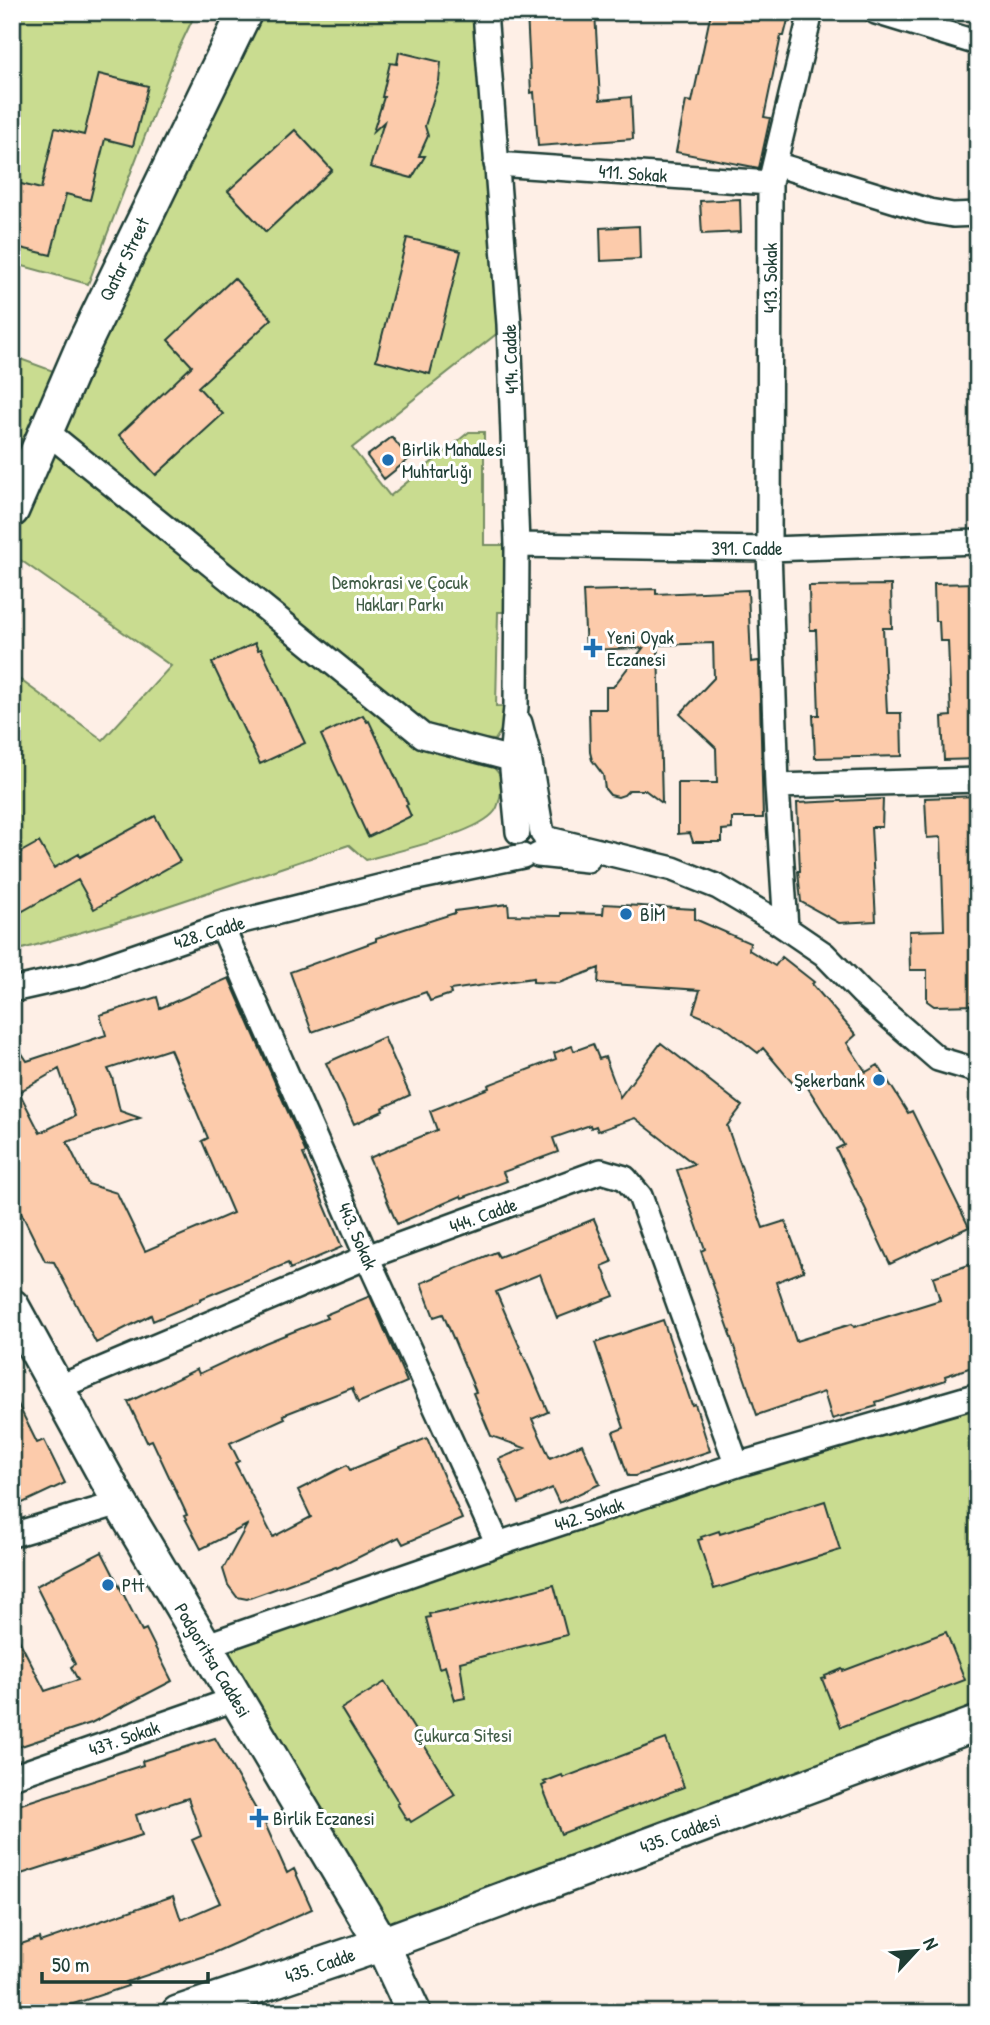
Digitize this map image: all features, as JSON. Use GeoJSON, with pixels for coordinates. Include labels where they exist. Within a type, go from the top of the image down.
{"type":"FeatureCollection","features":[{"type":"Feature","properties":{"kind":"main road","name":"Qatar Street"},"geometry":{"type":"LineString","coordinates":[[12,510],[108,293],[245,12]]}},
{"type":"Feature","properties":{"kind":"main road","name":"Podgoritsa Caddesi"},"geometry":{"type":"LineString","coordinates":[[12,1306],[120,1503],[382,1944],[414,2013]]}},
{"type":"Feature","properties":{"kind":"main road","name":"435. Caddesi"},"geometry":{"type":"LineString","coordinates":[[382,1944],[978,1723]]}},
{"type":"Feature","properties":{"kind":"main road","name":"435. Cadde"},"geometry":{"type":"LineString","coordinates":[[178,2013],[382,1944]]}},
{"type":"Feature","properties":{"kind":"street","name":"414. Cadde"},"geometry":{"type":"LineString","coordinates":[[485,12],[509,324],[517,545],[516,707]]}},
{"type":"Feature","properties":{"kind":"street","name":"413. Sokak"},"geometry":{"type":"LineString","coordinates":[[786,928],[777,786],[769,549],[772,173],[811,12]]}},
{"type":"Feature","properties":{"kind":"street"},"geometry":{"type":"LineString","coordinates":[[876,12],[978,43]]}},
{"type":"Feature","properties":{"kind":"street","name":"411. Sokak"},"geometry":{"type":"LineString","coordinates":[[496,164],[772,173],[929,211],[953,215],[978,214]]}},
{"type":"Feature","properties":{"kind":"street"},"geometry":{"type":"LineString","coordinates":[[46,431],[424,736],[511,759]]}},
{"type":"Feature","properties":{"kind":"street","name":"391. Cadde"},"geometry":{"type":"LineString","coordinates":[[517,545],[769,549],[978,542]]}},
{"type":"Feature","properties":{"kind":"street"},"geometry":{"type":"LineString","coordinates":[[516,707],[511,759],[530,843]]}},
{"type":"Feature","properties":{"kind":"street"},"geometry":{"type":"LineString","coordinates":[[516,707],[528,757],[530,843]]}},
{"type":"Feature","properties":{"kind":"street"},"geometry":{"type":"LineString","coordinates":[[777,786],[978,780]]}},
{"type":"Feature","properties":{"kind":"street"},"geometry":{"type":"LineString","coordinates":[[530,843],[673,869],[718,887],[824,954],[862,993],[939,1059],[977,1073]]}},
{"type":"Feature","properties":{"kind":"street","name":"428. Cadde"},"geometry":{"type":"LineString","coordinates":[[12,990],[83,974],[222,926],[407,880],[530,843]]}},
{"type":"Feature","properties":{"kind":"street","name":"443. Sokak"},"geometry":{"type":"LineString","coordinates":[[222,926],[367,1257],[498,1544]]}},
{"type":"Feature","properties":{"kind":"street","name":"444. Cadde"},"geometry":{"type":"LineString","coordinates":[[57,1388],[367,1257],[601,1171],[625,1178],[640,1196],[737,1465]]}},
{"type":"Feature","properties":{"kind":"street","name":"442. Sokak"},"geometry":{"type":"LineString","coordinates":[[204,1646],[737,1465],[978,1395]]}},
{"type":"Feature","properties":{"kind":"street"},"geometry":{"type":"LineString","coordinates":[[12,1535],[120,1503]]}},
{"type":"Feature","properties":{"kind":"street","name":"437. Sokak"},"geometry":{"type":"LineString","coordinates":[[12,1777],[236,1699]]}},
{"type":"Feature","properties":{"kind":"green space"},"geometry":{"type":"Polygon","coordinates":[[[12,12],[196,12],[178,50],[88,284],[12,263],[12,12]]]}},
{"type":"Feature","properties":{"kind":"green space","name":"Demokrasi ve Çocuk Hakları Parkı"},"geometry":{"type":"Polygon","coordinates":[[[245,12],[485,12],[509,324],[352,448],[390,496],[469,432],[484,432],[484,545],[517,545],[517,612],[498,612],[496,706],[516,707],[495,740],[427,736],[491,764],[503,779],[500,800],[495,811],[486,819],[435,841],[366,860],[349,845],[141,915],[12,952],[12,674],[103,740],[171,666],[12,554],[12,510],[245,12]]]}},
{"type":"Feature","properties":{"kind":"green space"},"geometry":{"type":"Polygon","coordinates":[[[12,356],[56,372],[12,480],[12,356]]]}},
{"type":"Feature","properties":{"kind":"green space","name":"Çukurca Sitesi"},"geometry":{"type":"Polygon","coordinates":[[[978,1395],[978,1723],[382,1944],[204,1646],[978,1395]]]}},
{"type":"Feature","properties":{"kind":"building"},"geometry":{"type":"Polygon","coordinates":[[[527,12],[595,12],[600,100],[631,97],[633,139],[538,146],[534,92],[531,93],[527,12]]]}},
{"type":"Feature","properties":{"kind":"building"},"geometry":{"type":"Polygon","coordinates":[[[711,12],[790,12],[784,36],[781,36],[764,117],[770,118],[759,168],[676,152],[686,101],[692,102],[711,12]]]}},
{"type":"Feature","properties":{"kind":"building"},"geometry":{"type":"Polygon","coordinates":[[[399,52],[441,62],[439,81],[425,126],[428,136],[419,156],[425,156],[412,178],[370,167],[384,122],[373,132],[384,97],[390,63],[397,64],[399,52]]]}},
{"type":"Feature","properties":{"kind":"building"},"geometry":{"type":"Polygon","coordinates":[[[99,74],[148,86],[133,146],[105,139],[90,200],[66,194],[51,255],[12,246],[12,201],[17,183],[41,189],[55,128],[84,135],[99,74]]]}},
{"type":"Feature","properties":{"kind":"building"},"geometry":{"type":"Polygon","coordinates":[[[295,130],[332,170],[266,232],[228,191],[295,130]]]}},
{"type":"Feature","properties":{"kind":"building"},"geometry":{"type":"Polygon","coordinates":[[[740,199],[741,232],[702,234],[700,201],[740,199]]]}},
{"type":"Feature","properties":{"kind":"building"},"geometry":{"type":"Polygon","coordinates":[[[639,226],[640,259],[601,261],[600,228],[639,226]]]}},
{"type":"Feature","properties":{"kind":"building"},"geometry":{"type":"Polygon","coordinates":[[[407,238],[461,251],[430,374],[376,360],[407,238]]]}},
{"type":"Feature","properties":{"kind":"building"},"geometry":{"type":"Polygon","coordinates":[[[234,278],[272,319],[198,387],[223,414],[156,475],[119,435],[192,366],[168,340],[234,278]]]}},
{"type":"Feature","properties":{"kind":"building"},"geometry":{"type":"Polygon","coordinates":[[[392,437],[409,459],[384,479],[367,456],[392,437]]]}},
{"type":"Feature","properties":{"kind":"building"},"geometry":{"type":"Polygon","coordinates":[[[978,583],[978,759],[944,760],[942,717],[951,716],[948,641],[940,641],[939,621],[935,621],[934,584],[978,583]]]}},
{"type":"Feature","properties":{"kind":"building"},"geometry":{"type":"Polygon","coordinates":[[[891,585],[892,628],[883,628],[887,713],[901,713],[902,756],[815,758],[813,715],[819,715],[816,630],[810,630],[809,586],[891,585]]]}},
{"type":"Feature","properties":{"kind":"building"},"geometry":{"type":"Polygon","coordinates":[[[656,589],[656,594],[748,590],[751,662],[759,661],[763,818],[732,818],[732,829],[722,830],[722,842],[693,842],[690,833],[678,834],[678,783],[717,783],[716,748],[680,714],[714,678],[713,643],[658,645],[662,803],[645,790],[629,790],[618,797],[610,795],[605,789],[603,775],[592,760],[589,709],[606,709],[606,687],[613,687],[643,648],[586,650],[583,591],[656,589]]]}},
{"type":"Feature","properties":{"kind":"building"},"geometry":{"type":"Polygon","coordinates":[[[255,643],[258,650],[261,649],[305,743],[260,764],[212,663],[255,643]]]}},
{"type":"Feature","properties":{"kind":"building"},"geometry":{"type":"Polygon","coordinates":[[[363,715],[367,722],[369,721],[408,804],[406,805],[411,816],[368,837],[321,735],[363,715]]]}},
{"type":"Feature","properties":{"kind":"building"},"geometry":{"type":"Polygon","coordinates":[[[978,796],[978,1005],[934,1006],[927,1001],[927,970],[910,970],[909,931],[944,930],[941,837],[927,838],[925,798],[978,796]]]}},
{"type":"Feature","properties":{"kind":"building"},"geometry":{"type":"Polygon","coordinates":[[[883,799],[882,827],[871,827],[876,921],[839,923],[801,902],[797,803],[883,799]]]}},
{"type":"Feature","properties":{"kind":"building"},"geometry":{"type":"Polygon","coordinates":[[[155,816],[180,861],[94,909],[78,880],[12,917],[12,857],[39,842],[54,868],[79,854],[80,857],[155,816]]]}},
{"type":"Feature","properties":{"kind":"building"},"geometry":{"type":"Polygon","coordinates":[[[508,904],[509,915],[603,914],[604,904],[695,909],[695,919],[750,943],[749,950],[775,966],[782,957],[814,982],[812,984],[856,1035],[847,1043],[866,1072],[878,1065],[908,1113],[912,1111],[969,1227],[890,1264],[836,1149],[844,1145],[803,1080],[795,1086],[763,1048],[758,1053],[722,1025],[693,1013],[700,990],[598,983],[599,968],[559,983],[533,982],[533,978],[450,990],[451,994],[430,1001],[426,992],[312,1032],[290,972],[455,911],[508,904]]]}},
{"type":"Feature","properties":{"kind":"building"},"geometry":{"type":"Polygon","coordinates":[[[229,978],[306,1153],[303,1154],[342,1247],[290,1269],[288,1263],[153,1321],[151,1315],[96,1343],[54,1262],[45,1261],[12,1194],[12,1038],[27,1061],[106,1035],[100,1015],[157,997],[160,1008],[229,978]],[[170,1049],[108,1069],[120,1111],[140,1118],[67,1142],[88,1184],[117,1193],[145,1251],[233,1213],[202,1141],[208,1138],[170,1049]],[[59,1069],[19,1092],[40,1133],[75,1116],[59,1069]]]}},
{"type":"Feature","properties":{"kind":"building"},"geometry":{"type":"Polygon","coordinates":[[[384,1037],[410,1095],[354,1124],[326,1063],[384,1037]]]}},
{"type":"Feature","properties":{"kind":"building"},"geometry":{"type":"Polygon","coordinates":[[[661,1043],[742,1106],[727,1126],[763,1228],[785,1221],[804,1271],[776,1282],[796,1341],[852,1324],[854,1327],[940,1300],[933,1277],[978,1262],[978,1365],[945,1376],[946,1380],[876,1402],[877,1406],[832,1419],[824,1392],[757,1415],[701,1251],[705,1249],[677,1170],[694,1164],[635,1118],[598,1131],[596,1126],[591,1128],[590,1125],[553,1138],[558,1152],[503,1172],[507,1181],[462,1198],[461,1196],[397,1224],[369,1158],[437,1130],[430,1111],[556,1059],[554,1053],[572,1046],[574,1051],[593,1044],[599,1059],[605,1057],[620,1097],[661,1043]]]}},
{"type":"Feature","properties":{"kind":"building"},"geometry":{"type":"Polygon","coordinates":[[[594,1219],[612,1262],[602,1266],[614,1296],[557,1318],[540,1274],[496,1292],[548,1412],[532,1419],[550,1458],[582,1444],[600,1484],[559,1503],[552,1488],[519,1503],[499,1459],[525,1448],[491,1436],[473,1393],[476,1392],[443,1314],[434,1317],[421,1283],[496,1252],[499,1257],[594,1219]]]}},
{"type":"Feature","properties":{"kind":"building"},"geometry":{"type":"Polygon","coordinates":[[[370,1296],[407,1382],[358,1403],[352,1388],[283,1415],[285,1418],[230,1443],[239,1461],[235,1463],[273,1537],[311,1517],[298,1490],[347,1465],[350,1470],[427,1438],[462,1519],[403,1544],[399,1537],[337,1568],[247,1599],[237,1597],[228,1585],[223,1569],[247,1525],[201,1549],[152,1440],[147,1442],[128,1402],[197,1369],[199,1374],[327,1318],[325,1315],[370,1296]]]}},
{"type":"Feature","properties":{"kind":"building"},"geometry":{"type":"Polygon","coordinates":[[[663,1320],[710,1451],[628,1476],[613,1432],[624,1428],[595,1343],[663,1320]]]}},
{"type":"Feature","properties":{"kind":"building"},"geometry":{"type":"Polygon","coordinates":[[[12,1392],[37,1443],[44,1440],[65,1483],[12,1508],[12,1392]]]}},
{"type":"Feature","properties":{"kind":"building"},"geometry":{"type":"Polygon","coordinates":[[[825,1501],[840,1550],[714,1589],[698,1540],[702,1539],[701,1537],[719,1531],[720,1534],[825,1501]]]}},
{"type":"Feature","properties":{"kind":"building"},"geometry":{"type":"Polygon","coordinates":[[[102,1552],[142,1631],[146,1629],[172,1681],[91,1723],[12,1749],[12,1626],[45,1691],[78,1680],[71,1667],[75,1664],[36,1586],[102,1552]]]}},
{"type":"Feature","properties":{"kind":"building"},"geometry":{"type":"Polygon","coordinates":[[[554,1585],[567,1635],[460,1662],[465,1698],[455,1700],[445,1666],[439,1668],[426,1618],[430,1617],[429,1614],[448,1612],[554,1585]]]}},
{"type":"Feature","properties":{"kind":"building"},"geometry":{"type":"Polygon","coordinates":[[[946,1632],[965,1680],[841,1727],[822,1679],[826,1678],[825,1676],[946,1632]]]}},
{"type":"Feature","properties":{"kind":"building"},"geometry":{"type":"Polygon","coordinates":[[[385,1682],[455,1795],[411,1822],[397,1804],[399,1803],[341,1709],[385,1682]]]}},
{"type":"Feature","properties":{"kind":"building"},"geometry":{"type":"Polygon","coordinates":[[[215,1738],[257,1811],[259,1810],[287,1873],[294,1869],[312,1909],[213,1953],[126,1982],[128,1986],[46,2013],[12,2013],[12,1947],[39,1938],[40,1942],[173,1896],[181,1920],[220,1903],[192,1840],[201,1836],[188,1798],[136,1815],[142,1835],[18,1875],[12,1858],[12,1807],[143,1765],[142,1761],[215,1738]]]}},
{"type":"Feature","properties":{"kind":"building"},"geometry":{"type":"Polygon","coordinates":[[[666,1739],[684,1787],[561,1834],[542,1786],[546,1784],[544,1782],[562,1775],[563,1778],[666,1739]]]}},
{"type":"Feature","properties":{"kind":"place","name":"Birlik Mahallesi Muhtarlığı"},"geometry":{"type":"Point","coordinates":[388,460]}},
{"type":"Feature","properties":{"kind":"place","name":"Yeni Oyak Eczanesi"},"geometry":{"type":"Point","coordinates":[593,648]}},
{"type":"Feature","properties":{"kind":"place","name":"BİM"},"geometry":{"type":"Point","coordinates":[626,914]}},
{"type":"Feature","properties":{"kind":"place","name":"Şekerbank"},"geometry":{"type":"Point","coordinates":[879,1080]}},
{"type":"Feature","properties":{"kind":"place","name":"Ptt"},"geometry":{"type":"Point","coordinates":[108,1585]}},
{"type":"Feature","properties":{"kind":"place","name":"Birlik Eczanesi"},"geometry":{"type":"Point","coordinates":[259,1818]}}]}
